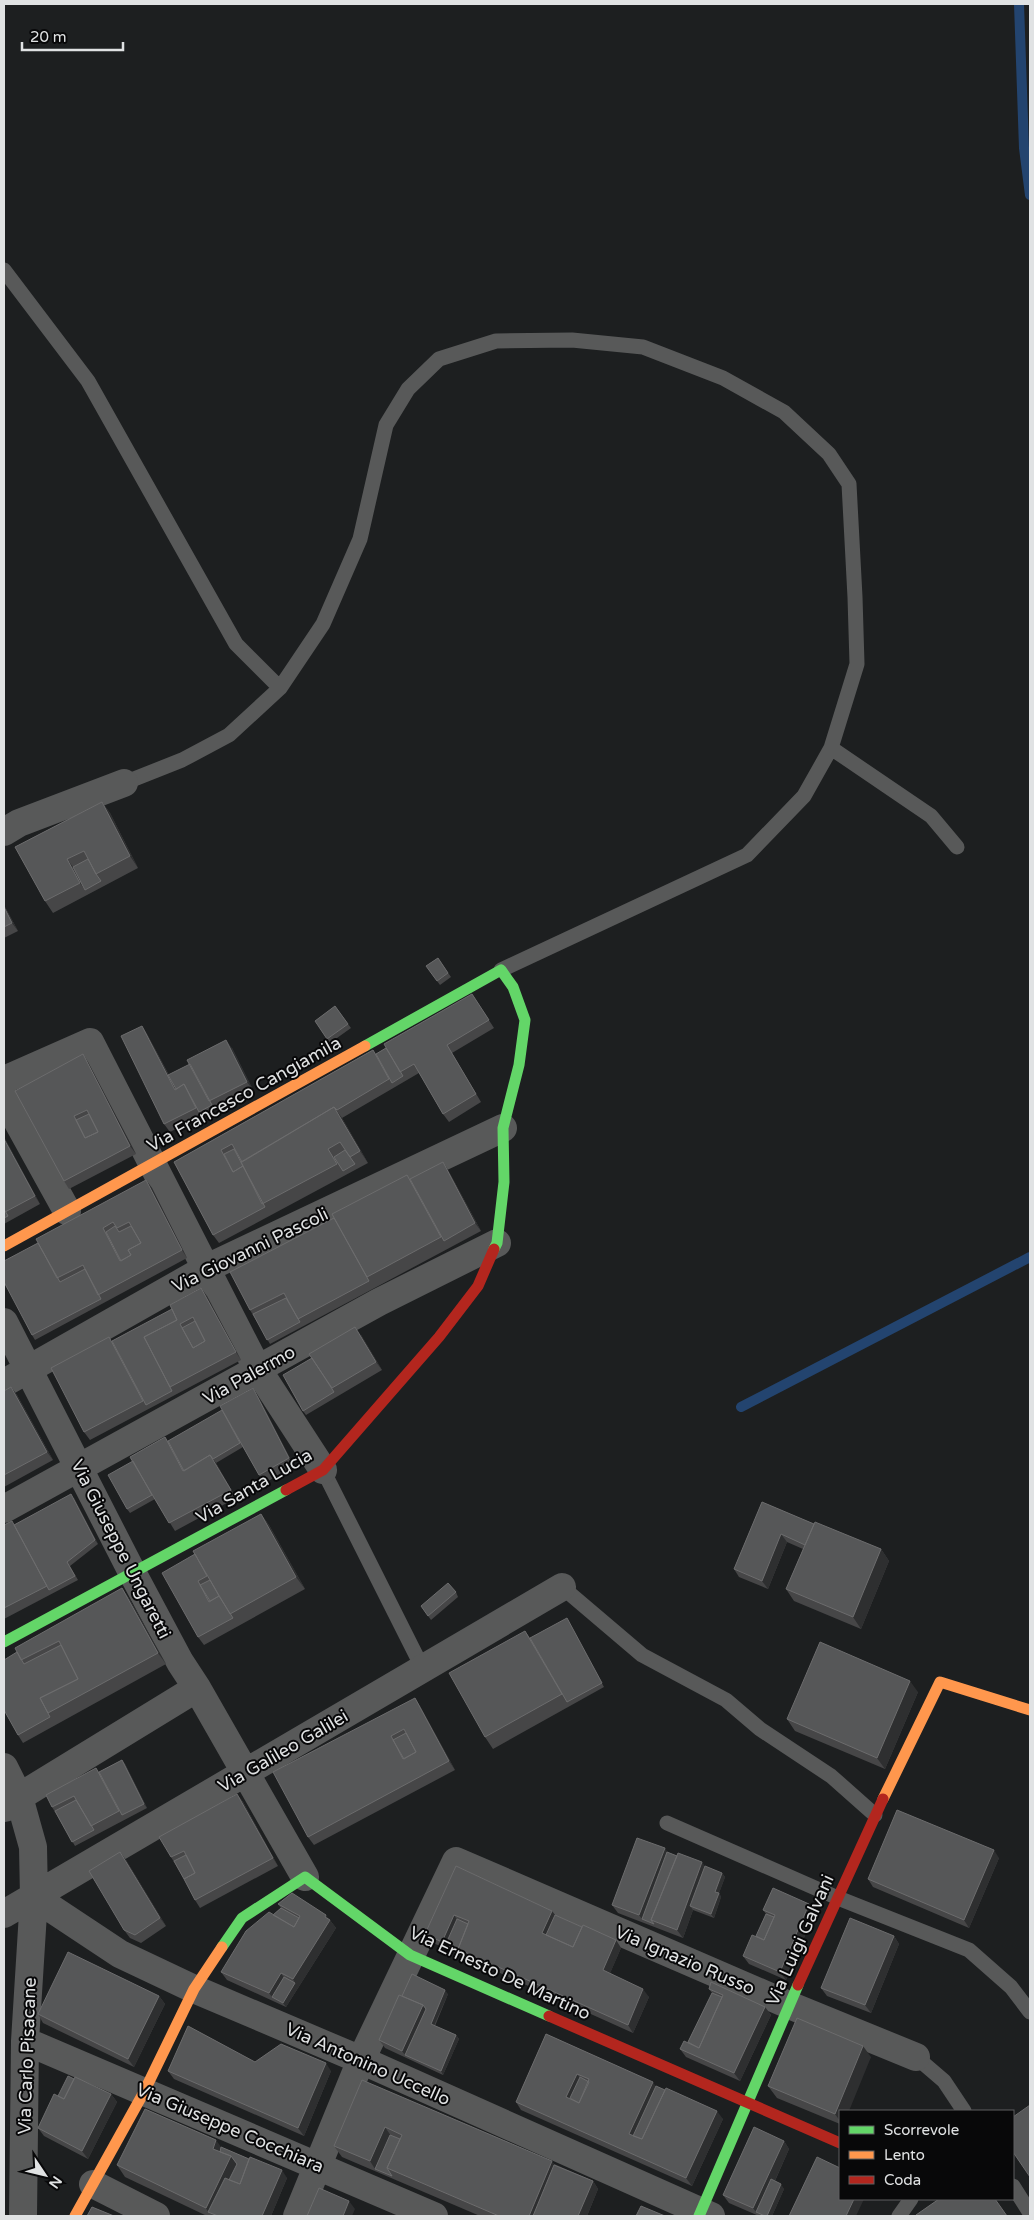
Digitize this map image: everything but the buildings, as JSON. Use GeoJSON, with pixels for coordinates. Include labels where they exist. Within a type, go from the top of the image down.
{"type":"FeatureCollection","features":[{"type":"Feature","properties":{"kind":"street"},"geometry":{"type":"LineString","coordinates":[[4,832],[19,823],[124,783]]}},
{"type":"Feature","properties":{"kind":"street","name":"Via Santa Lucia"},"geometry":{"type":"LineString","coordinates":[[4,1642],[323,1470],[445,1330],[478,1286],[497,1243],[504,1182],[503,1128],[519,1065],[525,1020],[513,987],[501,970]]}},
{"type":"Feature","properties":{"kind":"street","name":"Via Francesco Cangiamila"},"geometry":{"type":"LineString","coordinates":[[4,1246],[501,970]]}},
{"type":"Feature","properties":{"kind":"street"},"geometry":{"type":"LineString","coordinates":[[4,1080],[90,1042],[258,1370],[323,1470]]}},
{"type":"Feature","properties":{"kind":"street"},"geometry":{"type":"LineString","coordinates":[[4,1097],[67,1211]]}},
{"type":"Feature","properties":{"kind":"street","name":"Via Giovanni Pascoli"},"geometry":{"type":"LineString","coordinates":[[4,1383],[207,1268],[503,1128]]}},
{"type":"Feature","properties":{"kind":"street","name":"Via Palermo"},"geometry":{"type":"LineString","coordinates":[[4,1510],[379,1302],[497,1243]]}},
{"type":"Feature","properties":{"kind":"street","name":"Via Giuseppe Ungaretti"},"geometry":{"type":"LineString","coordinates":[[4,1322],[180,1662],[198,1688],[305,1877]]}},
{"type":"Feature","properties":{"kind":"street","name":"Via Galileo Galilei"},"geometry":{"type":"LineString","coordinates":[[4,1914],[562,1587]]}},
{"type":"Feature","properties":{"kind":"street","name":"Via Luigi Galvani"},"geometry":{"type":"LineString","coordinates":[[704,2215],[747,2103],[789,2005],[875,1815],[940,1682],[1030,1710]]}},
{"type":"Feature","properties":{"kind":"street"},"geometry":{"type":"LineString","coordinates":[[11,1803],[198,1688]]}},
{"type":"Feature","properties":{"kind":"street","name":"Via Carlo Pisacane"},"geometry":{"type":"LineString","coordinates":[[4,1767],[11,1803],[33,1847],[34,1897],[25,2041],[23,2216]]}},
{"type":"Feature","properties":{"kind":"street","name":"Via Ignazio Russo"},"geometry":{"type":"LineString","coordinates":[[410,1955],[456,1861],[789,2005],[916,2057]]}},
{"type":"Feature","properties":{"kind":"street"},"geometry":{"type":"LineString","coordinates":[[75,2216],[144,2092],[194,1989],[242,1918],[305,1877]]}},
{"type":"Feature","properties":{"kind":"street","name":"Via Ernesto De Martino"},"geometry":{"type":"LineString","coordinates":[[305,1877],[410,1955],[839,2143]]}},
{"type":"Feature","properties":{"kind":"street","name":"Via Antonino Uccello"},"geometry":{"type":"LineString","coordinates":[[34,1897],[120,1954],[194,1989],[361,2060],[704,2215]]}},
{"type":"Feature","properties":{"kind":"street"},"geometry":{"type":"LineString","coordinates":[[297,2216],[361,2060],[410,1955]]}},
{"type":"Feature","properties":{"kind":"street","name":"Via Giuseppe Cocchiara"},"geometry":{"type":"LineString","coordinates":[[25,2041],[434,2216]]}},
{"type":"Feature","properties":{"kind":"street"},"geometry":{"type":"LineString","coordinates":[[93,2184],[156,2216]]}},
{"type":"Feature","properties":{"kind":"lane"},"geometry":{"type":"LineString","coordinates":[[4,270],[88,381],[236,644],[280,688]]}},
{"type":"Feature","properties":{"kind":"lane"},"geometry":{"type":"LineString","coordinates":[[124,783],[182,760],[229,735],[280,688],[323,624],[360,539],[386,425],[408,389],[439,359],[496,341],[572,340],[643,347],[723,378],[784,412],[829,454],[849,484],[857,664],[832,748],[804,796],[747,855],[501,970]]}},
{"type":"Feature","properties":{"kind":"lane"},"geometry":{"type":"LineString","coordinates":[[832,748],[931,816],[957,847]]}},
{"type":"Feature","properties":{"kind":"lane"},"geometry":{"type":"LineString","coordinates":[[323,1470],[423,1668]]}},
{"type":"Feature","properties":{"kind":"lane"},"geometry":{"type":"LineString","coordinates":[[562,1587],[642,1655],[726,1700],[760,1729],[831,1776],[875,1815]]}},
{"type":"Feature","properties":{"kind":"lane"},"geometry":{"type":"LineString","coordinates":[[667,1822],[838,1898],[969,1950],[1011,1987],[1030,2012]]}},
{"type":"Feature","properties":{"kind":"lane"},"geometry":{"type":"LineString","coordinates":[[916,2057],[944,2081],[963,2110]]}},
{"type":"Feature","properties":{"kind":"lane"},"geometry":{"type":"LineString","coordinates":[[1014,2188],[1030,2213]]}},
{"type":"Feature","properties":{"kind":"lane"},"geometry":{"type":"LineString","coordinates":[[898,2216],[910,2200]]}},
{"type":"Feature","properties":{"kind":"waterway"},"geometry":{"type":"LineString","coordinates":[[1019,4],[1024,148],[1030,195]]}},
{"type":"Feature","properties":{"kind":"waterway"},"geometry":{"type":"LineString","coordinates":[[741,1407],[1030,1257]]}},
{"type":"Feature","properties":{"kind":"traffic: fast"},"geometry":{"type":"LineString","coordinates":[[365,1046],[501,970],[513,987],[525,1020],[519,1065],[503,1128],[504,1182],[497,1243],[494,1249]]}},
{"type":"Feature","properties":{"kind":"traffic: fast"},"geometry":{"type":"LineString","coordinates":[[4,1642],[286,1490]]}},
{"type":"Feature","properties":{"kind":"traffic: fast"},"geometry":{"type":"LineString","coordinates":[[222,1947],[242,1918],[305,1877],[410,1955],[549,2016]]}},
{"type":"Feature","properties":{"kind":"traffic: fast"},"geometry":{"type":"LineString","coordinates":[[699,2216],[798,1985]]}},
{"type":"Feature","properties":{"kind":"traffic: slow"},"geometry":{"type":"LineString","coordinates":[[4,1246],[365,1046]]}},
{"type":"Feature","properties":{"kind":"traffic: slow"},"geometry":{"type":"LineString","coordinates":[[883,1799],[940,1682],[1030,1710]]}},
{"type":"Feature","properties":{"kind":"traffic: slow"},"geometry":{"type":"LineString","coordinates":[[75,2216],[144,2092],[194,1989],[222,1947]]}},
{"type":"Feature","properties":{"kind":"traffic: jam"},"geometry":{"type":"LineString","coordinates":[[286,1490],[323,1470],[439,1337],[478,1286],[494,1249]]}},
{"type":"Feature","properties":{"kind":"traffic: jam"},"geometry":{"type":"LineString","coordinates":[[798,1985],[883,1799]]}},
{"type":"Feature","properties":{"kind":"traffic: jam"},"geometry":{"type":"LineString","coordinates":[[549,2016],[839,2143]]}}]}
